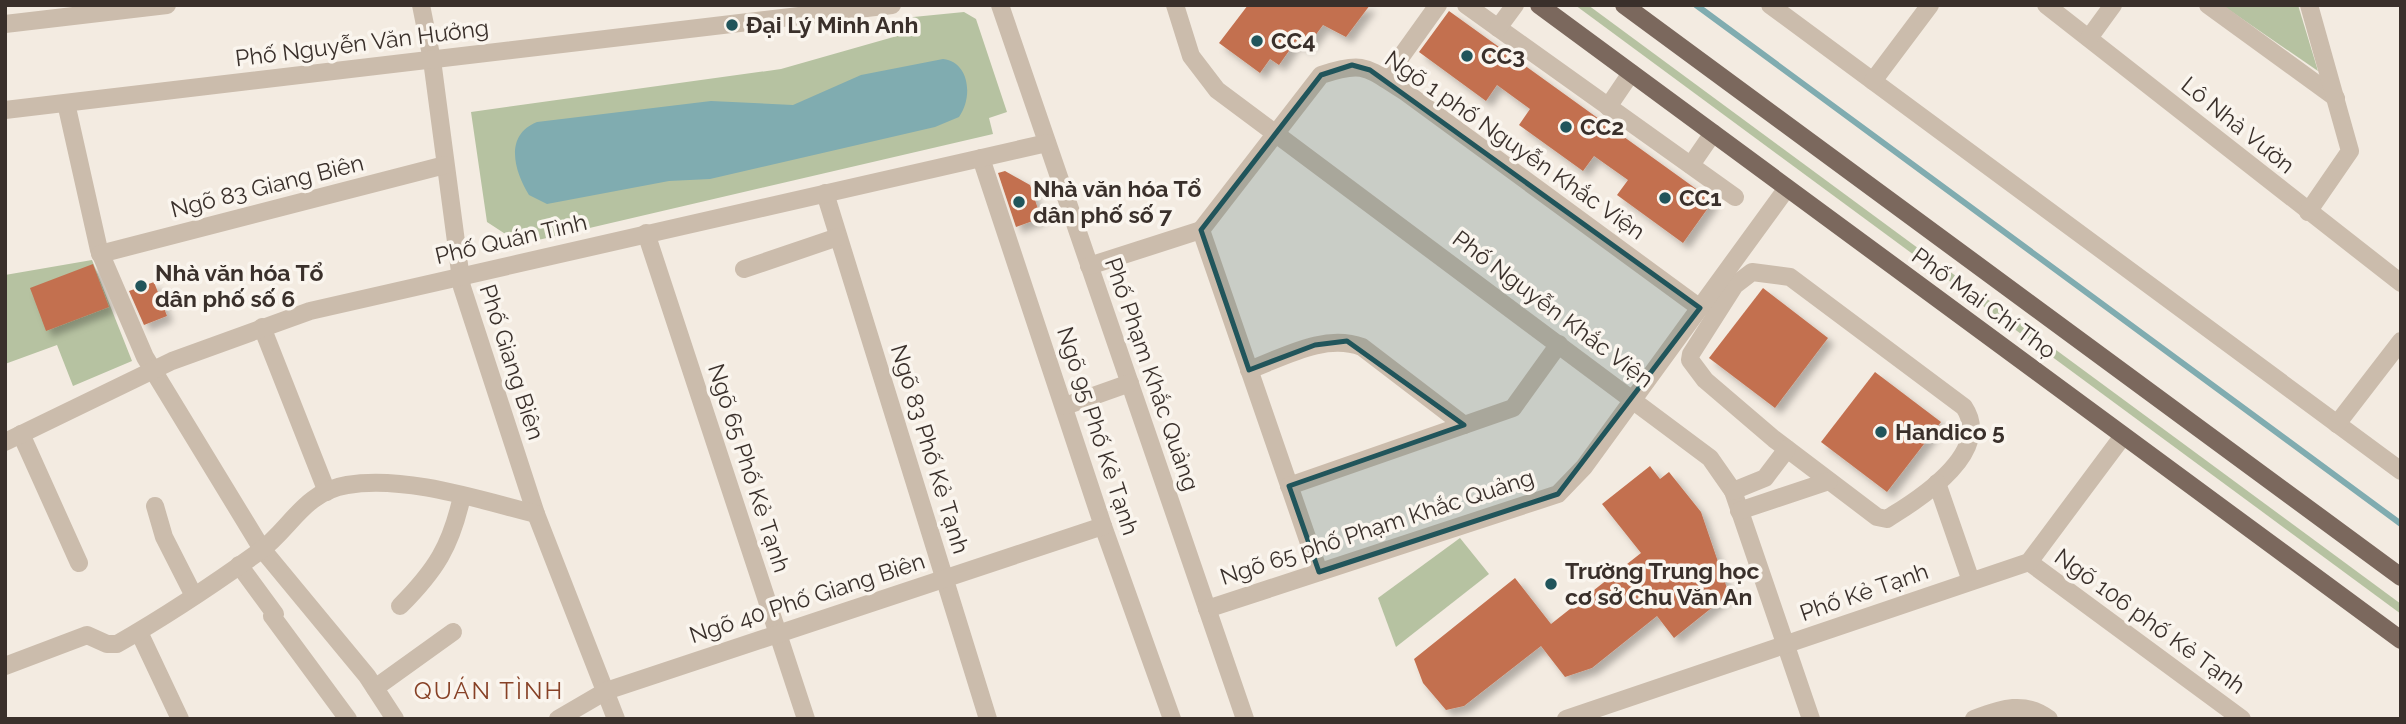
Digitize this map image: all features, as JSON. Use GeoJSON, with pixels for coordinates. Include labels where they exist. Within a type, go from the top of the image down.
{"type":"FeatureCollection","features":[{"type":"Feature","properties":{"kind":"main road","name":"Phố Mai Chí Thọ"},"geometry":{"type":"LineString","coordinates":[[1539,5],[2401,640]]}},
{"type":"Feature","properties":{"kind":"main road","name":"Phố Mai Chí Thọ"},"geometry":{"type":"LineString","coordinates":[[1624,5],[2401,578]]}},
{"type":"Feature","properties":{"kind":"street"},"geometry":{"type":"LineString","coordinates":[[5,24],[167,5]]}},
{"type":"Feature","properties":{"kind":"street","name":"Phố Giang Biên"},"geometry":{"type":"LineString","coordinates":[[421,5],[432,60],[459,275],[536,514],[616,719]]}},
{"type":"Feature","properties":{"kind":"street","name":"Phố Nguyễn Văn Hưởng"},"geometry":{"type":"LineString","coordinates":[[5,110],[892,5]]}},
{"type":"Feature","properties":{"kind":"street","name":"Phố Phạm Khắc Quảng"},"geometry":{"type":"LineString","coordinates":[[1000,5],[1245,719]]}},
{"type":"Feature","properties":{"kind":"street","name":"Phố Nguyễn Khắc Viện"},"geometry":{"type":"LineString","coordinates":[[1175,5],[1191,56],[1217,90],[1703,452],[1732,491],[1811,719]]}},
{"type":"Feature","properties":{"kind":"street"},"geometry":{"type":"LineString","coordinates":[[1385,79],[1438,5]]}},
{"type":"Feature","properties":{"kind":"street"},"geometry":{"type":"LineString","coordinates":[[1466,5],[1735,197]]}},
{"type":"Feature","properties":{"kind":"street"},"geometry":{"type":"LineString","coordinates":[[1498,28],[1515,5]]}},
{"type":"Feature","properties":{"kind":"street"},"geometry":{"type":"LineString","coordinates":[[1770,5],[2401,471]]}},
{"type":"Feature","properties":{"kind":"street"},"geometry":{"type":"LineString","coordinates":[[1872,81],[1930,5]]}},
{"type":"Feature","properties":{"kind":"street","name":"Lô Nhà Vườn"},"geometry":{"type":"LineString","coordinates":[[2046,5],[2401,283]]}},
{"type":"Feature","properties":{"kind":"street"},"geometry":{"type":"LineString","coordinates":[[2089,38],[2113,5]]}},
{"type":"Feature","properties":{"kind":"street"},"geometry":{"type":"LineString","coordinates":[[2208,5],[2336,98]]}},
{"type":"Feature","properties":{"kind":"street"},"geometry":{"type":"LineString","coordinates":[[2308,212],[2350,151],[2309,5]]}},
{"type":"Feature","properties":{"kind":"street","name":"Ngõ 1 phố Nguyễn Khắc Viện"},"geometry":{"type":"LineString","coordinates":[[1201,229],[1277,135],[1293,108],[1321,75],[1352,65],[1370,70],[1385,79],[1700,308]]}},
{"type":"Feature","properties":{"kind":"street"},"geometry":{"type":"LineString","coordinates":[[1608,107],[1631,73]]}},
{"type":"Feature","properties":{"kind":"street"},"geometry":{"type":"LineString","coordinates":[[66,103],[100,254],[152,370],[262,549],[375,688],[395,719]]}},
{"type":"Feature","properties":{"kind":"street"},"geometry":{"type":"LineString","coordinates":[[1690,165],[1713,133]]}},
{"type":"Feature","properties":{"kind":"street","name":"Phố Quán Tình"},"geometry":{"type":"LineString","coordinates":[[13,438],[152,370],[262,327],[310,312],[459,275],[1047,143]]}},
{"type":"Feature","properties":{"kind":"street","name":"Ngõ 95 Phố Kẻ Tạnh"},"geometry":{"type":"LineString","coordinates":[[981,158],[1103,526],[1172,719]]}},
{"type":"Feature","properties":{"kind":"street","name":"Ngõ 83 Giang Biên"},"geometry":{"type":"LineString","coordinates":[[100,254],[445,166]]}},
{"type":"Feature","properties":{"kind":"street","name":"Ngõ 65 phố Phạm Khắc Quảng"},"geometry":{"type":"LineString","coordinates":[[1207,609],[1558,494],[1584,467],[1787,188]]}},
{"type":"Feature","properties":{"kind":"street","name":"Ngõ 83 Phố Kẻ Tạnh"},"geometry":{"type":"LineString","coordinates":[[825,193],[988,719]]}},
{"type":"Feature","properties":{"kind":"street"},"geometry":{"type":"LineString","coordinates":[[1090,266],[1201,229],[1318,572]]}},
{"type":"Feature","properties":{"kind":"street","name":"Ngõ 65 Phố Kẻ Tạnh"},"geometry":{"type":"LineString","coordinates":[[646,233],[806,719]]}},
{"type":"Feature","properties":{"kind":"street"},"geometry":{"type":"LineString","coordinates":[[744,269],[838,237]]}},
{"type":"Feature","properties":{"kind":"street"},"geometry":{"type":"LineString","coordinates":[[1752,272],[1790,277],[1964,407],[1971,432],[1959,460],[1937,483],[1908,506],[1882,519],[1787,449],[1705,380],[1689,359],[1735,285],[1752,272]]}},
{"type":"Feature","properties":{"kind":"street"},"geometry":{"type":"LineString","coordinates":[[262,327],[327,492]]}},
{"type":"Feature","properties":{"kind":"street"},"geometry":{"type":"LineString","coordinates":[[1249,370],[1315,345],[1347,341],[1362,348],[1464,425]]}},
{"type":"Feature","properties":{"kind":"street"},"geometry":{"type":"LineString","coordinates":[[2337,424],[2401,341]]}},
{"type":"Feature","properties":{"kind":"street"},"geometry":{"type":"LineString","coordinates":[[1289,486],[1513,408],[1559,344]]}},
{"type":"Feature","properties":{"kind":"street"},"geometry":{"type":"LineString","coordinates":[[1065,406],[1130,383]]}},
{"type":"Feature","properties":{"kind":"street"},"geometry":{"type":"LineString","coordinates":[[2029,562],[2123,436]]}},
{"type":"Feature","properties":{"kind":"street"},"geometry":{"type":"LineString","coordinates":[[13,438],[79,563]]}},
{"type":"Feature","properties":{"kind":"street"},"geometry":{"type":"LineString","coordinates":[[1732,491],[1765,478],[1787,449]]}},
{"type":"Feature","properties":{"kind":"street"},"geometry":{"type":"LineString","coordinates":[[1739,511],[1829,481]]}},
{"type":"Feature","properties":{"kind":"street"},"geometry":{"type":"LineString","coordinates":[[1937,483],[1971,581]]}},
{"type":"Feature","properties":{"kind":"street"},"geometry":{"type":"LineString","coordinates":[[5,666],[88,635],[107,644],[117,644],[262,549],[306,502],[327,492],[359,484],[429,489],[536,514]]}},
{"type":"Feature","properties":{"kind":"street"},"geometry":{"type":"LineString","coordinates":[[400,606],[437,565],[445,551],[462,496]]}},
{"type":"Feature","properties":{"kind":"street"},"geometry":{"type":"LineString","coordinates":[[155,506],[168,546],[194,596]]}},
{"type":"Feature","properties":{"kind":"street","name":"Ngõ 40 Phố Giang Biên"},"geometry":{"type":"LineString","coordinates":[[558,719],[606,691],[1103,526]]}},
{"type":"Feature","properties":{"kind":"street","name":"Phố Kẻ Tạnh"},"geometry":{"type":"LineString","coordinates":[[1566,719],[2029,562]]}},
{"type":"Feature","properties":{"kind":"street","name":"Ngõ 106 phố Kẻ Tạnh"},"geometry":{"type":"LineString","coordinates":[[2029,562],[2242,719]]}},
{"type":"Feature","properties":{"kind":"street"},"geometry":{"type":"LineString","coordinates":[[239,565],[275,614],[272,616],[348,719]]}},
{"type":"Feature","properties":{"kind":"street"},"geometry":{"type":"LineString","coordinates":[[139,632],[180,719]]}},
{"type":"Feature","properties":{"kind":"street"},"geometry":{"type":"LineString","coordinates":[[375,688],[453,632]]}},
{"type":"Feature","properties":{"kind":"street"},"geometry":{"type":"LineString","coordinates":[[1974,719],[2018,707],[2031,708],[2049,719]]}},
{"type":"Feature","properties":{"kind":"highlighted area"},"geometry":{"type":"Polygon","coordinates":[[[1352,65],[1370,70],[1700,308],[1558,494],[1319,572],[1289,486],[1464,425],[1347,341],[1315,345],[1249,370],[1201,230],[1321,75],[1352,65]]]}},
{"type":"Feature","properties":{"kind":"green space"},"geometry":{"type":"Polygon","coordinates":[[[1575,5],[1588,5],[2401,604],[2401,614],[1575,5]]]}},
{"type":"Feature","properties":{"kind":"green space"},"geometry":{"type":"Polygon","coordinates":[[[2222,5],[2298,5],[2318,71],[2222,5]]]}},
{"type":"Feature","properties":{"kind":"green space"},"geometry":{"type":"Polygon","coordinates":[[[964,12],[976,19],[1007,112],[989,118],[993,134],[521,244],[487,222],[471,112],[781,69],[897,36],[893,19],[964,12]]]}},
{"type":"Feature","properties":{"kind":"green space"},"geometry":{"type":"Polygon","coordinates":[[[92,260],[132,361],[73,386],[57,345],[5,364],[5,275],[92,260]]]}},
{"type":"Feature","properties":{"kind":"green space"},"geometry":{"type":"Polygon","coordinates":[[[1460,538],[1489,574],[1396,647],[1378,598],[1460,538]]]}},
{"type":"Feature","properties":{"kind":"water"},"geometry":{"type":"Polygon","coordinates":[[[943,59],[959,67],[964,74],[966,100],[959,117],[935,127],[710,179],[669,181],[547,204],[529,195],[516,165],[516,144],[527,128],[537,122],[711,101],[793,105],[861,75],[943,59]]]}},
{"type":"Feature","properties":{"kind":"building","name":"CC4"},"geometry":{"type":"Polygon","coordinates":[[[1248,5],[1370,5],[1346,37],[1323,25],[1306,48],[1296,41],[1279,65],[1270,59],[1260,73],[1219,43],[1248,5]]]}},
{"type":"Feature","properties":{"kind":"building"},"geometry":{"type":"Polygon","coordinates":[[[1449,11],[1713,201],[1683,243],[1617,195],[1628,180],[1594,156],[1583,171],[1519,125],[1530,109],[1497,85],[1486,101],[1419,52],[1449,11]]]}},
{"type":"Feature","properties":{"kind":"building","name":"Nhà văn hóa Tổ dân phố số 7"},"geometry":{"type":"Polygon","coordinates":[[[1005,171],[1030,185],[1041,218],[1016,227],[998,173],[1005,171]]]}},
{"type":"Feature","properties":{"kind":"building"},"geometry":{"type":"Polygon","coordinates":[[[93,264],[109,307],[46,331],[30,288],[93,264]]]}},
{"type":"Feature","properties":{"kind":"building"},"geometry":{"type":"Polygon","coordinates":[[[154,282],[167,316],[144,325],[129,291],[154,282]]]}},
{"type":"Feature","properties":{"kind":"building"},"geometry":{"type":"Polygon","coordinates":[[[1763,288],[1828,338],[1775,408],[1709,358],[1763,288]]]}},
{"type":"Feature","properties":{"kind":"building","name":"Handico 5"},"geometry":{"type":"Polygon","coordinates":[[[1875,372],[1941,422],[1887,492],[1821,442],[1875,372]]]}},
{"type":"Feature","properties":{"kind":"building"},"geometry":{"type":"Polygon","coordinates":[[[1650,466],[1660,479],[1669,472],[1701,512],[1729,594],[1674,638],[1657,616],[1592,668],[1565,677],[1541,646],[1464,706],[1446,710],[1423,683],[1414,659],[1515,578],[1551,624],[1641,553],[1602,504],[1650,466]]]}},
{"type":"Feature","properties":{"kind":"waterway"},"geometry":{"type":"LineString","coordinates":[[1696,5],[2401,524]]}},
{"type":"Feature","properties":{"kind":"place","name":"Đại Lý Minh Anh"},"geometry":{"type":"Point","coordinates":[732,25]}},
{"type":"Feature","properties":{"kind":"place","name":"CC4"},"geometry":{"type":"Point","coordinates":[1257,41]}},
{"type":"Feature","properties":{"kind":"place","name":"CC3"},"geometry":{"type":"Point","coordinates":[1467,56]}},
{"type":"Feature","properties":{"kind":"place","name":"CC2"},"geometry":{"type":"Point","coordinates":[1566,127]}},
{"type":"Feature","properties":{"kind":"place","name":"CC1"},"geometry":{"type":"Point","coordinates":[1665,198]}},
{"type":"Feature","properties":{"kind":"place","name":"Nhà văn hóa Tổ dân phố số 7"},"geometry":{"type":"Point","coordinates":[1019,202]}},
{"type":"Feature","properties":{"kind":"place","name":"Nhà văn hóa Tổ dân phố số 6"},"geometry":{"type":"Point","coordinates":[141,286]}},
{"type":"Feature","properties":{"kind":"place","name":"Handico 5"},"geometry":{"type":"Point","coordinates":[1881,432]}},
{"type":"Feature","properties":{"kind":"place","name":"Trường Trung học cơ sở Chu Văn An"},"geometry":{"type":"Point","coordinates":[1551,584]}},
{"type":"Feature","properties":{"kind":"district","name":"QUÁN TÌNH"},"geometry":{"type":"Point","coordinates":[489,691]}}]}
